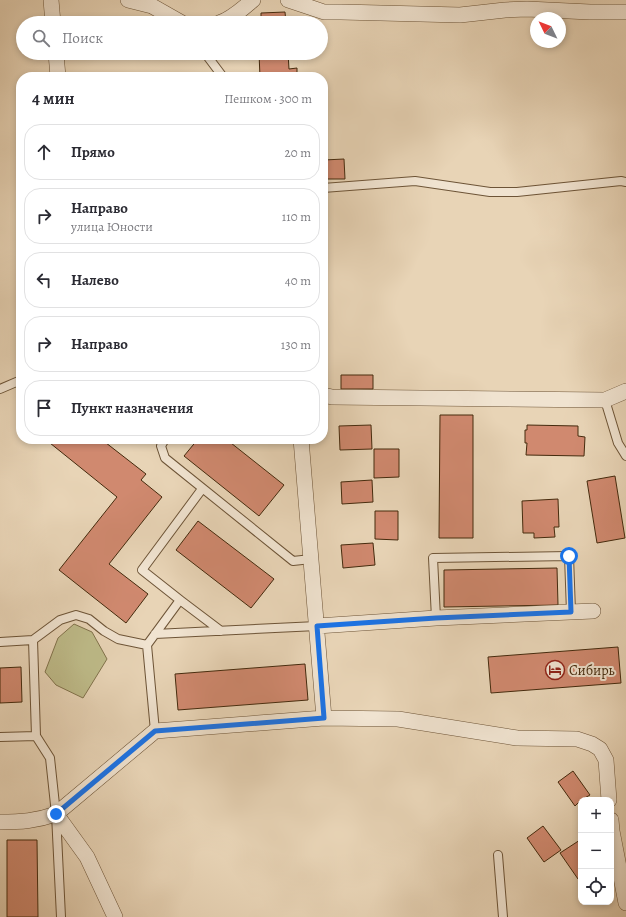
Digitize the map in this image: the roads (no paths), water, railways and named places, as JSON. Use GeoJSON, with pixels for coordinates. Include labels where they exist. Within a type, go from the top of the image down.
{"type":"FeatureCollection","features":[{"type":"Feature","properties":{"kind":"street"},"geometry":{"type":"LineString","coordinates":[[54,16],[55,0]]}},
{"type":"Feature","properties":{"kind":"street"},"geometry":{"type":"LineString","coordinates":[[128,0],[154,3],[172,16]]}},
{"type":"Feature","properties":{"kind":"street"},"geometry":{"type":"LineString","coordinates":[[232,16],[253,0]]}},
{"type":"Feature","properties":{"kind":"street"},"geometry":{"type":"LineString","coordinates":[[288,0],[324,12],[460,15],[527,9],[626,12]]}},
{"type":"Feature","properties":{"kind":"street"},"geometry":{"type":"LineString","coordinates":[[57,60],[58,72]]}},
{"type":"Feature","properties":{"kind":"street"},"geometry":{"type":"LineString","coordinates":[[328,396],[605,400],[626,391]]}},
{"type":"Feature","properties":{"kind":"street"},"geometry":{"type":"LineString","coordinates":[[301,444],[324,718]]}},
{"type":"Feature","properties":{"kind":"street"},"geometry":{"type":"LineString","coordinates":[[317,626],[436,618],[593,611]]}},
{"type":"Feature","properties":{"kind":"street"},"geometry":{"type":"LineString","coordinates":[[0,822],[27,822],[40,820],[56,814],[155,731],[324,718],[398,719],[517,738],[577,739],[592,744],[600,749],[606,760],[609,797]]}},
{"type":"Feature","properties":{"kind":"street"},"geometry":{"type":"LineString","coordinates":[[56,814],[87,857],[115,917]]}},
{"type":"Feature","properties":{"kind":"street"},"geometry":{"type":"LineString","coordinates":[[612,833],[626,903]]}},
{"type":"Feature","properties":{"kind":"lane"},"geometry":{"type":"LineString","coordinates":[[210,60],[219,72]]}},
{"type":"Feature","properties":{"kind":"lane"},"geometry":{"type":"LineString","coordinates":[[328,188],[415,181],[490,192],[517,192],[621,181],[626,182]]}},
{"type":"Feature","properties":{"kind":"lane"},"geometry":{"type":"LineString","coordinates":[[0,389],[16,382]]}},
{"type":"Feature","properties":{"kind":"lane"},"geometry":{"type":"LineString","coordinates":[[605,400],[618,442],[626,456]]}},
{"type":"Feature","properties":{"kind":"lane"},"geometry":{"type":"LineString","coordinates":[[162,444],[161,446],[165,458],[293,561],[311,559]]}},
{"type":"Feature","properties":{"kind":"lane"},"geometry":{"type":"LineString","coordinates":[[202,489],[142,570],[222,631]]}},
{"type":"Feature","properties":{"kind":"lane"},"geometry":{"type":"LineString","coordinates":[[436,618],[433,558],[569,556],[571,612]]}},
{"type":"Feature","properties":{"kind":"lane"},"geometry":{"type":"LineString","coordinates":[[155,731],[147,646],[180,600]]}},
{"type":"Feature","properties":{"kind":"lane"},"geometry":{"type":"LineString","coordinates":[[0,642],[33,640],[60,620],[76,615],[89,619],[104,631],[118,639],[147,646]]}},
{"type":"Feature","properties":{"kind":"lane"},"geometry":{"type":"LineString","coordinates":[[155,634],[317,626]]}},
{"type":"Feature","properties":{"kind":"lane"},"geometry":{"type":"LineString","coordinates":[[33,640],[36,736],[50,758],[56,814],[61,917]]}},
{"type":"Feature","properties":{"kind":"lane"},"geometry":{"type":"LineString","coordinates":[[0,738],[36,736]]}},
{"type":"Feature","properties":{"kind":"lane"},"geometry":{"type":"LineString","coordinates":[[498,855],[503,917]]}},
{"type":"Feature","properties":{"kind":"place","name":"Сибирь"},"geometry":{"type":"Point","coordinates":[555,670]}}]}
